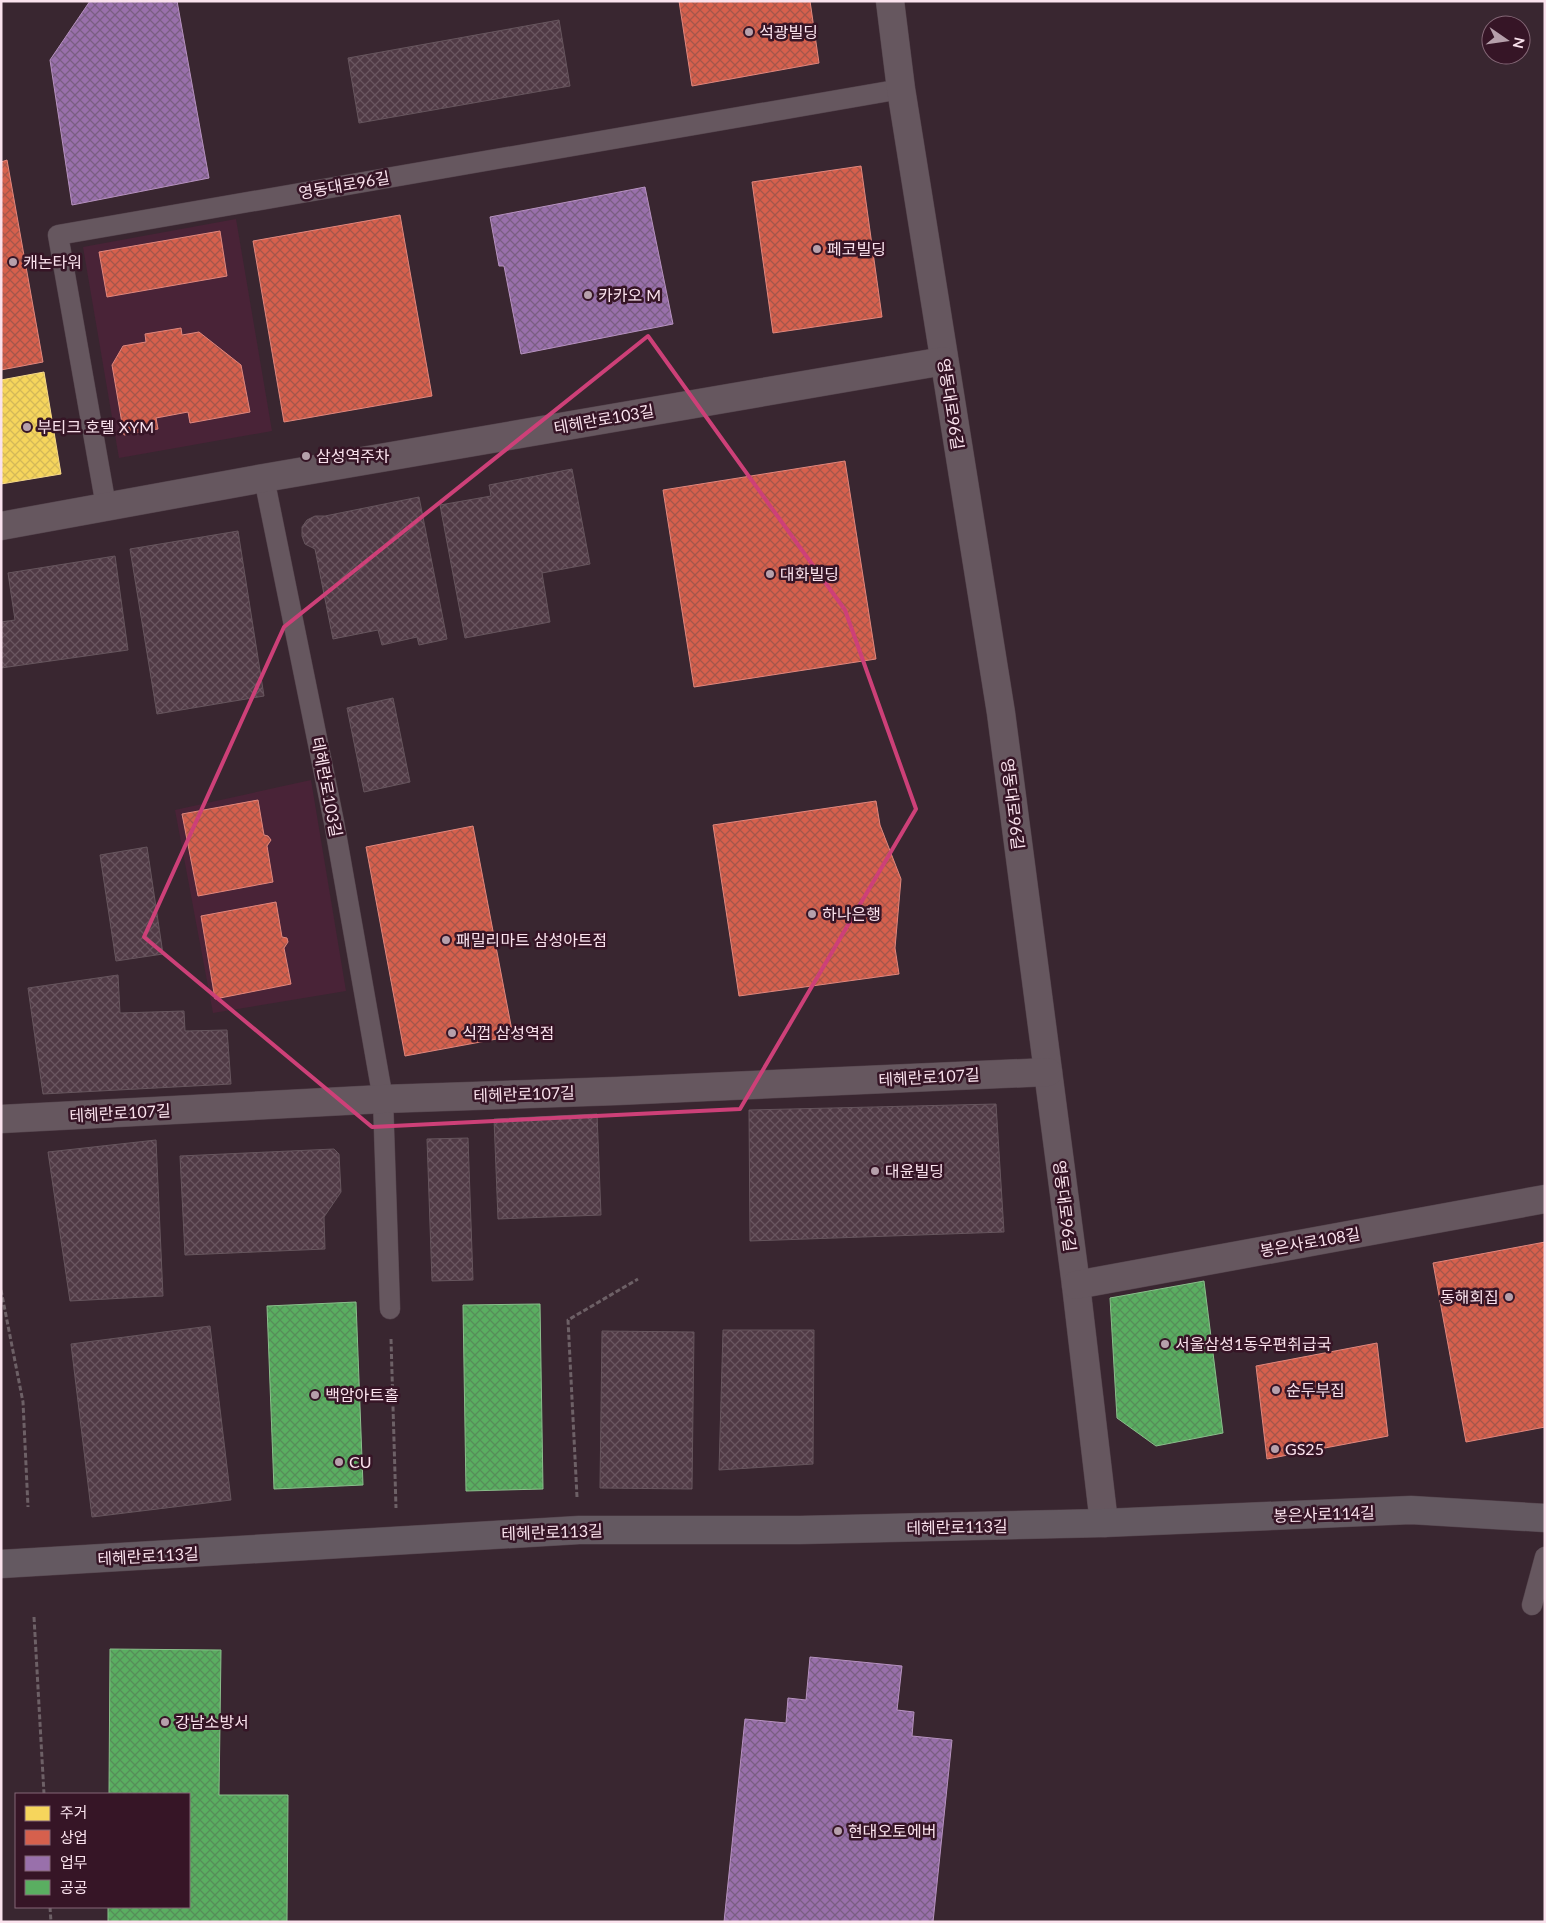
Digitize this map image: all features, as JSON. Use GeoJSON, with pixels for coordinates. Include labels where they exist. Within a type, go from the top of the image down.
{"type":"FeatureCollection","features":[{"type":"Feature","properties":{"kind":"street","name":"영동대로96길"},"geometry":{"type":"LineString","coordinates":[[890,1],[901,88],[1001,713],[1076,1285],[1104,1523]]}},
{"type":"Feature","properties":{"kind":"street","name":"테헤란로103길"},"geometry":{"type":"LineString","coordinates":[[1,526],[264,478],[944,361]]}},
{"type":"Feature","properties":{"kind":"street","name":"테헤란로107길"},"geometry":{"type":"LineString","coordinates":[[1,1119],[382,1099],[627,1091],[1048,1072]]}},
{"type":"Feature","properties":{"kind":"street","name":"봉은사로108길"},"geometry":{"type":"LineString","coordinates":[[1076,1285],[1545,1199]]}},
{"type":"Feature","properties":{"kind":"street","name":"봉은사로114길"},"geometry":{"type":"LineString","coordinates":[[1104,1523],[1411,1510],[1545,1518]]}},
{"type":"Feature","properties":{"kind":"street","name":"테헤란로113길"},"geometry":{"type":"LineString","coordinates":[[1,1564],[579,1530],[800,1530],[1104,1523]]}},
{"type":"Feature","properties":{"kind":"lane","name":"영동대로96길"},"geometry":{"type":"LineString","coordinates":[[106,506],[58,235],[901,88]]}},
{"type":"Feature","properties":{"kind":"lane","name":"테헤란로103길"},"geometry":{"type":"LineString","coordinates":[[264,478],[334,822],[382,1099],[390,1309]]}},
{"type":"Feature","properties":{"kind":"lane"},"geometry":{"type":"LineString","coordinates":[[1532,1605],[1545,1557]]}},
{"type":"Feature","properties":{"kind":"path"},"geometry":{"type":"LineString","coordinates":[[579,1530],[568,1320],[638,1279]]}},
{"type":"Feature","properties":{"kind":"path"},"geometry":{"type":"LineString","coordinates":[[1,1290],[23,1402],[28,1507]]}},
{"type":"Feature","properties":{"kind":"path"},"geometry":{"type":"LineString","coordinates":[[390,1309],[397,1540]]}},
{"type":"Feature","properties":{"kind":"path"},"geometry":{"type":"LineString","coordinates":[[34,1617],[44,1793]]}},
{"type":"Feature","properties":{"kind":"path"},"geometry":{"type":"LineString","coordinates":[[50,1908],[51,1922]]}},
{"type":"Feature","properties":{"kind":"highlighted area"},"geometry":{"type":"Polygon","coordinates":[[[648,336],[845,610],[916,809],[740,1109],[372,1127],[144,937],[284,627],[648,336]]]}},
{"type":"Feature","properties":{"kind":"shaded area"},"geometry":{"type":"Polygon","coordinates":[[[236,219],[272,431],[119,458],[83,247],[236,219]]]}},
{"type":"Feature","properties":{"kind":"shaded area"},"geometry":{"type":"Polygon","coordinates":[[[311,780],[346,991],[213,1013],[175,810],[311,780]]]}},
{"type":"Feature","properties":{"kind":"building: 주거","name":"부티크 호텔 XYM"},"geometry":{"type":"Polygon","coordinates":[[[44,372],[61,474],[1,484],[1,380],[44,372]]]}},
{"type":"Feature","properties":{"kind":"building: 상업","name":"석광빌딩"},"geometry":{"type":"Polygon","coordinates":[[[679,1],[810,1],[819,63],[692,86],[679,1]]]}},
{"type":"Feature","properties":{"kind":"building: 상업","name":"캐논타워"},"geometry":{"type":"Polygon","coordinates":[[[7,160],[43,362],[1,370],[1,162],[7,160]]]}},
{"type":"Feature","properties":{"kind":"building: 상업","name":"페코빌딩"},"geometry":{"type":"Polygon","coordinates":[[[861,166],[882,317],[773,333],[752,182],[861,166]]]}},
{"type":"Feature","properties":{"kind":"building: 상업"},"geometry":{"type":"Polygon","coordinates":[[[400,215],[432,396],[284,422],[253,241],[400,215]]]}},
{"type":"Feature","properties":{"kind":"building: 상업"},"geometry":{"type":"Polygon","coordinates":[[[220,231],[227,276],[107,297],[99,252],[220,231]]]}},
{"type":"Feature","properties":{"kind":"building: 상업"},"geometry":{"type":"Polygon","coordinates":[[[181,328],[182,335],[199,332],[241,365],[250,412],[190,423],[188,412],[156,418],[158,429],[124,435],[112,365],[123,346],[146,342],[145,334],[181,328]]]}},
{"type":"Feature","properties":{"kind":"building: 상업","name":"대화빌딩"},"geometry":{"type":"Polygon","coordinates":[[[845,461],[876,659],[694,687],[663,490],[845,461]]]}},
{"type":"Feature","properties":{"kind":"building: 상업"},"geometry":{"type":"Polygon","coordinates":[[[258,800],[264,835],[268,836],[271,840],[267,846],[273,882],[198,896],[182,814],[258,800]]]}},
{"type":"Feature","properties":{"kind":"building: 상업","name":"하나은행"},"geometry":{"type":"Polygon","coordinates":[[[876,801],[880,825],[901,879],[895,948],[899,974],[739,996],[713,825],[876,801]]]}},
{"type":"Feature","properties":{"kind":"building: 상업"},"geometry":{"type":"Polygon","coordinates":[[[473,826],[513,1036],[405,1056],[366,847],[473,826]]]}},
{"type":"Feature","properties":{"kind":"building: 상업"},"geometry":{"type":"Polygon","coordinates":[[[276,902],[282,937],[287,938],[288,942],[284,948],[291,984],[215,999],[201,916],[276,902]]]}},
{"type":"Feature","properties":{"kind":"building: 상업"},"geometry":{"type":"Polygon","coordinates":[[[1545,1242],[1545,1427],[1466,1442],[1433,1263],[1545,1242]]]}},
{"type":"Feature","properties":{"kind":"building: 상업"},"geometry":{"type":"Polygon","coordinates":[[[1377,1343],[1388,1436],[1267,1459],[1256,1366],[1377,1343]]]}},
{"type":"Feature","properties":{"kind":"building: 업무"},"geometry":{"type":"Polygon","coordinates":[[[90,1],[177,1],[209,178],[72,205],[50,60],[90,1]]]}},
{"type":"Feature","properties":{"kind":"building: 업무","name":"카카오 M"},"geometry":{"type":"Polygon","coordinates":[[[645,187],[673,324],[521,354],[504,266],[499,266],[490,217],[645,187]]]}},
{"type":"Feature","properties":{"kind":"building: 업무","name":"현대오토에버"},"geometry":{"type":"Polygon","coordinates":[[[810,1657],[902,1666],[897,1710],[914,1712],[912,1736],[952,1740],[933,1922],[724,1922],[745,1719],[786,1723],[788,1698],[806,1700],[810,1657]]]}},
{"type":"Feature","properties":{"kind":"building: 공공"},"geometry":{"type":"Polygon","coordinates":[[[1204,1281],[1223,1433],[1156,1446],[1117,1418],[1110,1298],[1204,1281]]]}},
{"type":"Feature","properties":{"kind":"building: 공공","name":"백암아트홀"},"geometry":{"type":"Polygon","coordinates":[[[356,1302],[363,1485],[274,1489],[267,1306],[356,1302]]]}},
{"type":"Feature","properties":{"kind":"building: 공공"},"geometry":{"type":"Polygon","coordinates":[[[540,1304],[543,1489],[466,1491],[463,1305],[540,1304]]]}},
{"type":"Feature","properties":{"kind":"building: 공공","name":"강남소방서"},"geometry":{"type":"Polygon","coordinates":[[[110,1649],[221,1650],[219,1795],[288,1795],[287,1922],[108,1922],[108,1908],[190,1908],[190,1793],[109,1793],[110,1649]]]}},
{"type":"Feature","properties":{"kind":"building: 기타"},"geometry":{"type":"Polygon","coordinates":[[[559,20],[570,86],[359,123],[348,58],[559,20]]]}},
{"type":"Feature","properties":{"kind":"building: 기타"},"geometry":{"type":"Polygon","coordinates":[[[572,469],[590,564],[542,573],[550,622],[465,638],[440,505],[491,496],[489,485],[572,469]]]}},
{"type":"Feature","properties":{"kind":"building: 기타"},"geometry":{"type":"Polygon","coordinates":[[[419,497],[447,639],[419,645],[417,637],[382,645],[378,630],[333,639],[315,549],[305,544],[302,536],[302,527],[307,520],[315,516],[325,516],[419,497]]]}},
{"type":"Feature","properties":{"kind":"building: 기타"},"geometry":{"type":"Polygon","coordinates":[[[238,531],[264,696],[157,714],[130,549],[238,531]]]}},
{"type":"Feature","properties":{"kind":"building: 기타"},"geometry":{"type":"Polygon","coordinates":[[[115,556],[128,650],[1,668],[1,622],[15,620],[8,573],[115,556]]]}},
{"type":"Feature","properties":{"kind":"building: 기타"},"geometry":{"type":"Polygon","coordinates":[[[393,698],[410,782],[364,792],[347,708],[393,698]]]}},
{"type":"Feature","properties":{"kind":"building: 기타"},"geometry":{"type":"Polygon","coordinates":[[[147,847],[163,954],[116,961],[100,855],[147,847]]]}},
{"type":"Feature","properties":{"kind":"building: 기타"},"geometry":{"type":"Polygon","coordinates":[[[118,975],[120,1013],[184,1011],[185,1031],[227,1030],[231,1084],[43,1094],[28,988],[118,975]]]}},
{"type":"Feature","properties":{"kind":"building: 기타","name":"대윤빌딩"},"geometry":{"type":"Polygon","coordinates":[[[996,1104],[1004,1232],[750,1241],[749,1110],[996,1104]]]}},
{"type":"Feature","properties":{"kind":"building: 기타"},"geometry":{"type":"Polygon","coordinates":[[[597,1114],[601,1215],[498,1219],[494,1119],[597,1114]]]}},
{"type":"Feature","properties":{"kind":"building: 기타"},"geometry":{"type":"Polygon","coordinates":[[[468,1138],[473,1280],[432,1281],[427,1139],[468,1138]]]}},
{"type":"Feature","properties":{"kind":"building: 기타"},"geometry":{"type":"Polygon","coordinates":[[[156,1140],[163,1296],[70,1301],[48,1152],[156,1140]]]}},
{"type":"Feature","properties":{"kind":"building: 기타"},"geometry":{"type":"Polygon","coordinates":[[[334,1149],[339,1154],[341,1192],[324,1217],[325,1249],[185,1255],[180,1156],[334,1149]]]}},
{"type":"Feature","properties":{"kind":"building: 기타"},"geometry":{"type":"Polygon","coordinates":[[[210,1326],[231,1500],[92,1517],[71,1344],[210,1326]]]}},
{"type":"Feature","properties":{"kind":"building: 기타"},"geometry":{"type":"Polygon","coordinates":[[[723,1330],[814,1330],[813,1464],[719,1470],[723,1330]]]}},
{"type":"Feature","properties":{"kind":"building: 기타"},"geometry":{"type":"Polygon","coordinates":[[[602,1331],[694,1332],[692,1489],[600,1488],[602,1331]]]}},
{"type":"Feature","properties":{"kind":"place","name":"석광빌딩"},"geometry":{"type":"Point","coordinates":[749,32]}},
{"type":"Feature","properties":{"kind":"place","name":"페코빌딩"},"geometry":{"type":"Point","coordinates":[817,249]}},
{"type":"Feature","properties":{"kind":"place","name":"캐논타워"},"geometry":{"type":"Point","coordinates":[13,262]}},
{"type":"Feature","properties":{"kind":"place","name":"카카오 M"},"geometry":{"type":"Point","coordinates":[588,295]}},
{"type":"Feature","properties":{"kind":"place","name":"부티크 호텔 XYM"},"geometry":{"type":"Point","coordinates":[27,427]}},
{"type":"Feature","properties":{"kind":"place","name":"삼성역주차"},"geometry":{"type":"Point","coordinates":[306,456]}},
{"type":"Feature","properties":{"kind":"place","name":"대화빌딩"},"geometry":{"type":"Point","coordinates":[770,574]}},
{"type":"Feature","properties":{"kind":"place","name":"하나은행"},"geometry":{"type":"Point","coordinates":[812,914]}},
{"type":"Feature","properties":{"kind":"place","name":"패밀리마트 삼성아트점"},"geometry":{"type":"Point","coordinates":[446,940]}},
{"type":"Feature","properties":{"kind":"place","name":"식껍 삼성역점"},"geometry":{"type":"Point","coordinates":[452,1033]}},
{"type":"Feature","properties":{"kind":"place","name":"대윤빌딩"},"geometry":{"type":"Point","coordinates":[875,1171]}},
{"type":"Feature","properties":{"kind":"place","name":"동해회집"},"geometry":{"type":"Point","coordinates":[1509,1297]}},
{"type":"Feature","properties":{"kind":"place","name":"서울삼성1동우편취급국"},"geometry":{"type":"Point","coordinates":[1165,1344]}},
{"type":"Feature","properties":{"kind":"place","name":"순두부집"},"geometry":{"type":"Point","coordinates":[1276,1390]}},
{"type":"Feature","properties":{"kind":"place","name":"백암아트홀"},"geometry":{"type":"Point","coordinates":[315,1395]}},
{"type":"Feature","properties":{"kind":"place","name":"GS25"},"geometry":{"type":"Point","coordinates":[1275,1449]}},
{"type":"Feature","properties":{"kind":"place","name":"CU"},"geometry":{"type":"Point","coordinates":[339,1462]}},
{"type":"Feature","properties":{"kind":"place","name":"강남소방서"},"geometry":{"type":"Point","coordinates":[165,1722]}},
{"type":"Feature","properties":{"kind":"place","name":"현대오토에버"},"geometry":{"type":"Point","coordinates":[838,1831]}}]}
